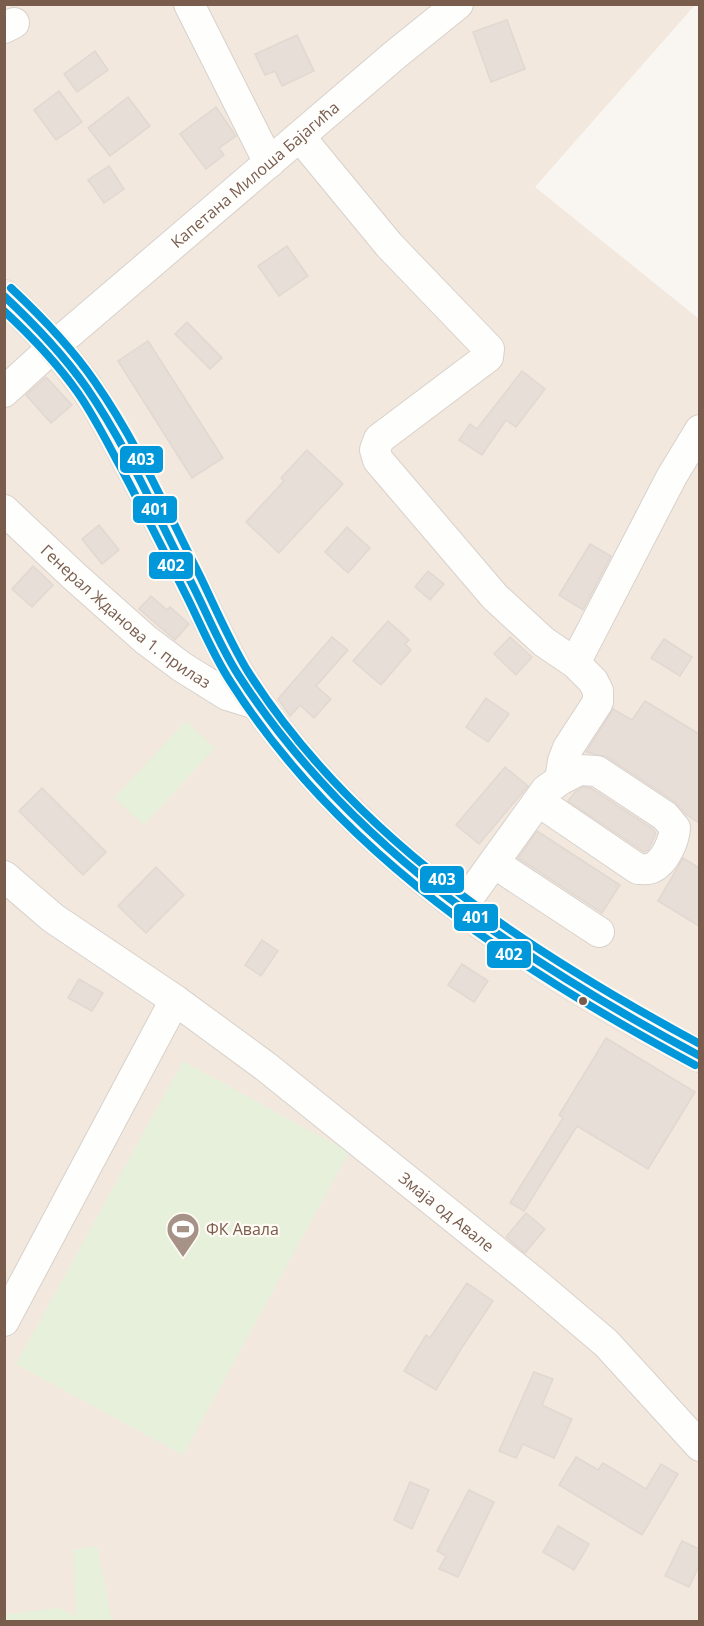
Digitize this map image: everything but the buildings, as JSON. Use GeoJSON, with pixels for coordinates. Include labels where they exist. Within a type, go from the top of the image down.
{"type":"FeatureCollection","features":[{"type":"Feature","properties":{"kind":"main road"},"geometry":{"type":"LineString","coordinates":[[4,296],[53,347],[96,403],[182,565],[224,650],[259,705],[301,760],[379,839],[461,908],[568,982],[699,1056]]}},
{"type":"Feature","properties":{"kind":"street"},"geometry":{"type":"LineString","coordinates":[[189,4],[269,163]]}},
{"type":"Feature","properties":{"kind":"street","name":"Капетана Милоша Бајагића"},"geometry":{"type":"LineString","coordinates":[[4,392],[53,347],[396,54],[458,4]]}},
{"type":"Feature","properties":{"kind":"street"},"geometry":{"type":"LineString","coordinates":[[300,137],[389,245],[489,350],[488,357],[379,440],[375,450],[378,460],[495,597],[544,642],[575,663],[594,681],[598,691],[598,702],[568,748],[560,780]]}},
{"type":"Feature","properties":{"kind":"street"},"geometry":{"type":"LineString","coordinates":[[575,663],[672,476],[699,430]]}},
{"type":"Feature","properties":{"kind":"street","name":"Генерал Жданова 1. прилаз"},"geometry":{"type":"LineString","coordinates":[[4,510],[136,632],[182,667],[227,695],[259,705]]}},
{"type":"Feature","properties":{"kind":"street"},"geometry":{"type":"LineString","coordinates":[[461,908],[494,863],[538,801],[546,790],[579,770],[597,771],[665,816],[675,828],[674,840],[657,865],[649,870],[638,869],[538,801]]}},
{"type":"Feature","properties":{"kind":"street"},"geometry":{"type":"LineString","coordinates":[[494,863],[599,932]]}},
{"type":"Feature","properties":{"kind":"street","name":"Змаја од Авале"},"geometry":{"type":"LineString","coordinates":[[4,876],[53,918],[175,1000],[265,1066],[534,1282],[606,1343],[699,1446]]}},
{"type":"Feature","properties":{"kind":"street"},"geometry":{"type":"LineString","coordinates":[[4,1321],[175,1000]]}},
{"type":"Feature","properties":{"kind":"shaded area"},"geometry":{"type":"Polygon","coordinates":[[[5,5],[695,5],[535,187],[699,319],[699,1621],[5,1622],[5,5]]]}},
{"type":"Feature","properties":{"kind":"green space"},"geometry":{"type":"Polygon","coordinates":[[[186,721],[215,748],[144,825],[114,798],[186,721]]]}},
{"type":"Feature","properties":{"kind":"green space","name":"ФК Авала"},"geometry":{"type":"Polygon","coordinates":[[[183,1061],[349,1152],[183,1455],[16,1364],[183,1061]]]}},
{"type":"Feature","properties":{"kind":"green space"},"geometry":{"type":"Polygon","coordinates":[[[97,1546],[112,1621],[5,1621],[5,1614],[59,1608],[76,1616],[73,1550],[97,1546]]]}},
{"type":"Feature","properties":{"kind":"transit line","name":"403"},"geometry":{"type":"LineString","coordinates":[[11,288],[66,345],[86,369],[110,405],[151,477],[247,670],[290,731],[339,787],[392,838],[449,885],[509,929],[572,970],[700,1044]]}},
{"type":"Feature","properties":{"kind":"transit line","name":"401"},"geometry":{"type":"LineString","coordinates":[[4,296],[47,339],[86,387],[129,458],[232,665],[283,738],[333,795],[387,847],[445,895],[506,939],[569,981],[700,1056]]}},
{"type":"Feature","properties":{"kind":"transit line","name":"402"},"geometry":{"type":"LineString","coordinates":[[4,311],[52,360],[84,402],[137,498],[230,681],[274,744],[324,801],[379,854],[437,903],[499,948],[563,989],[695,1065]]}},
{"type":"Feature","properties":{"kind":"place","name":"ФК Авала"},"geometry":{"type":"Point","coordinates":[183,1258]}}]}
